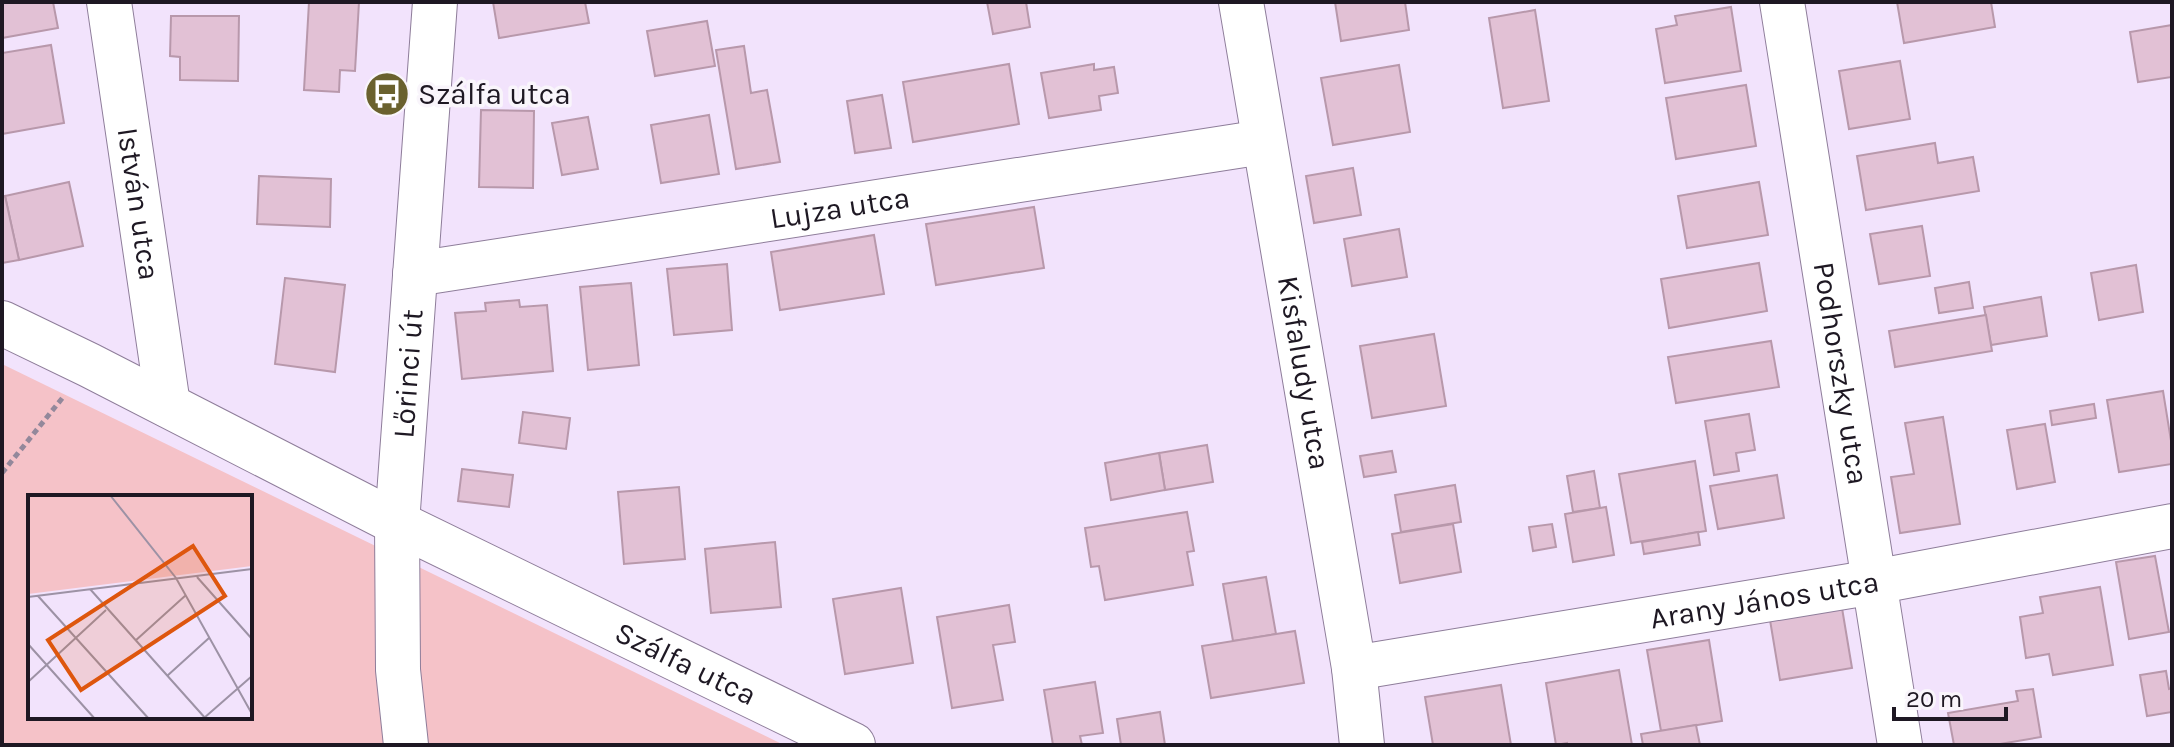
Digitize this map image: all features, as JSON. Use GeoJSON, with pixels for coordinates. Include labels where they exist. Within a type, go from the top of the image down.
{"type":"FeatureCollection","features":[{"type":"Feature","properties":{"kind":"street","name":"István utca"},"geometry":{"type":"LineString","coordinates":[[109,2],[168,405]]}},
{"type":"Feature","properties":{"kind":"street","name":"Lőrinci út"},"geometry":{"type":"LineString","coordinates":[[406,745],[398,670],[397,523],[435,2]]}},
{"type":"Feature","properties":{"kind":"street","name":"Kisfaludy utca"},"geometry":{"type":"LineString","coordinates":[[1241,2],[1354,668],[1362,745]]}},
{"type":"Feature","properties":{"kind":"street","name":"Podhorszky utca"},"geometry":{"type":"LineString","coordinates":[[1782,2],[1900,745]]}},
{"type":"Feature","properties":{"kind":"street","name":"Lujza utca"},"geometry":{"type":"LineString","coordinates":[[415,274],[1263,142]]}},
{"type":"Feature","properties":{"kind":"street","name":"Szálfa utca"},"geometry":{"type":"LineString","coordinates":[[2,323],[397,523],[853,745]]}},
{"type":"Feature","properties":{"kind":"street","name":"Arany János utca"},"geometry":{"type":"LineString","coordinates":[[1354,668],[1874,582],[2172,526]]}},
{"type":"Feature","properties":{"kind":"path"},"geometry":{"type":"LineString","coordinates":[[2,473],[89,365]]}},
{"type":"Feature","properties":{"kind":"shaded area"},"geometry":{"type":"Polygon","coordinates":[[[2,364],[784,745],[2,745],[2,364]]]}},
{"type":"Feature","properties":{"kind":"building"},"geometry":{"type":"Polygon","coordinates":[[[2,2],[53,2],[58,28],[2,38],[2,2]]]}},
{"type":"Feature","properties":{"kind":"building"},"geometry":{"type":"Polygon","coordinates":[[[309,2],[359,2],[355,71],[340,70],[339,92],[304,90],[309,2]]]}},
{"type":"Feature","properties":{"kind":"building"},"geometry":{"type":"Polygon","coordinates":[[[493,2],[585,2],[589,23],[499,38],[493,2]]]}},
{"type":"Feature","properties":{"kind":"building"},"geometry":{"type":"Polygon","coordinates":[[[987,2],[1026,2],[1030,27],[993,34],[987,2]]]}},
{"type":"Feature","properties":{"kind":"building"},"geometry":{"type":"Polygon","coordinates":[[[1335,2],[1405,2],[1409,30],[1341,41],[1335,2]]]}},
{"type":"Feature","properties":{"kind":"building"},"geometry":{"type":"Polygon","coordinates":[[[1897,2],[1991,2],[1995,27],[1904,43],[1897,2]]]}},
{"type":"Feature","properties":{"kind":"building"},"geometry":{"type":"Polygon","coordinates":[[[1731,7],[1741,71],[1665,83],[1656,29],[1677,25],[1675,16],[1731,7]]]}},
{"type":"Feature","properties":{"kind":"building"},"geometry":{"type":"Polygon","coordinates":[[[1535,10],[1549,101],[1503,108],[1489,18],[1535,10]]]}},
{"type":"Feature","properties":{"kind":"building"},"geometry":{"type":"Polygon","coordinates":[[[171,16],[239,16],[238,81],[180,80],[180,57],[170,56],[171,16]]]}},
{"type":"Feature","properties":{"kind":"building"},"geometry":{"type":"Polygon","coordinates":[[[707,21],[715,66],[655,76],[647,31],[707,21]]]}},
{"type":"Feature","properties":{"kind":"building"},"geometry":{"type":"Polygon","coordinates":[[[2172,25],[2172,77],[2138,82],[2130,32],[2172,25]]]}},
{"type":"Feature","properties":{"kind":"building"},"geometry":{"type":"Polygon","coordinates":[[[51,45],[64,123],[2,134],[2,53],[51,45]]]}},
{"type":"Feature","properties":{"kind":"building"},"geometry":{"type":"Polygon","coordinates":[[[744,46],[751,93],[767,90],[780,162],[736,169],[716,50],[744,46]]]}},
{"type":"Feature","properties":{"kind":"building"},"geometry":{"type":"Polygon","coordinates":[[[1900,61],[1910,119],[1849,129],[1839,71],[1900,61]]]}},
{"type":"Feature","properties":{"kind":"building"},"geometry":{"type":"Polygon","coordinates":[[[1009,64],[1019,124],[913,142],[903,82],[1009,64]]]}},
{"type":"Feature","properties":{"kind":"building"},"geometry":{"type":"Polygon","coordinates":[[[1094,64],[1094,70],[1114,67],[1118,93],[1099,96],[1101,110],[1049,118],[1041,73],[1094,64]]]}},
{"type":"Feature","properties":{"kind":"building"},"geometry":{"type":"Polygon","coordinates":[[[1399,65],[1410,132],[1333,145],[1321,78],[1399,65]]]}},
{"type":"Feature","properties":{"kind":"building"},"geometry":{"type":"Polygon","coordinates":[[[1746,85],[1756,146],[1676,159],[1666,98],[1746,85]]]}},
{"type":"Feature","properties":{"kind":"building"},"geometry":{"type":"Polygon","coordinates":[[[882,95],[891,148],[855,153],[847,101],[882,95]]]}},
{"type":"Feature","properties":{"kind":"building"},"geometry":{"type":"Polygon","coordinates":[[[481,110],[534,111],[533,188],[479,187],[481,110]]]}},
{"type":"Feature","properties":{"kind":"building"},"geometry":{"type":"Polygon","coordinates":[[[709,115],[719,174],[661,183],[651,125],[709,115]]]}},
{"type":"Feature","properties":{"kind":"building"},"geometry":{"type":"Polygon","coordinates":[[[588,117],[598,169],[562,175],[552,123],[588,117]]]}},
{"type":"Feature","properties":{"kind":"building"},"geometry":{"type":"Polygon","coordinates":[[[1935,143],[1938,163],[1973,157],[1979,191],[1866,210],[1857,156],[1935,143]]]}},
{"type":"Feature","properties":{"kind":"building"},"geometry":{"type":"Polygon","coordinates":[[[1353,168],[1361,215],[1314,223],[1306,176],[1353,168]]]}},
{"type":"Feature","properties":{"kind":"building"},"geometry":{"type":"Polygon","coordinates":[[[259,176],[331,179],[330,227],[257,224],[259,176]]]}},
{"type":"Feature","properties":{"kind":"building"},"geometry":{"type":"Polygon","coordinates":[[[69,182],[83,246],[19,260],[5,196],[69,182]]]}},
{"type":"Feature","properties":{"kind":"building"},"geometry":{"type":"Polygon","coordinates":[[[1759,182],[1768,235],[1687,248],[1678,196],[1759,182]]]}},
{"type":"Feature","properties":{"kind":"building"},"geometry":{"type":"Polygon","coordinates":[[[5,196],[19,260],[2,263],[2,197],[5,196]]]}},
{"type":"Feature","properties":{"kind":"building"},"geometry":{"type":"Polygon","coordinates":[[[1034,207],[1044,268],[936,285],[926,224],[1034,207]]]}},
{"type":"Feature","properties":{"kind":"building"},"geometry":{"type":"Polygon","coordinates":[[[1922,226],[1930,276],[1879,284],[1870,234],[1922,226]]]}},
{"type":"Feature","properties":{"kind":"building"},"geometry":{"type":"Polygon","coordinates":[[[1399,229],[1407,277],[1352,286],[1344,239],[1399,229]]]}},
{"type":"Feature","properties":{"kind":"building"},"geometry":{"type":"Polygon","coordinates":[[[874,235],[884,294],[780,310],[771,252],[874,235]]]}},
{"type":"Feature","properties":{"kind":"building"},"geometry":{"type":"Polygon","coordinates":[[[1759,263],[1767,311],[1669,328],[1661,279],[1759,263]]]}},
{"type":"Feature","properties":{"kind":"building"},"geometry":{"type":"Polygon","coordinates":[[[727,264],[732,330],[674,335],[667,269],[727,264]]]}},
{"type":"Feature","properties":{"kind":"building"},"geometry":{"type":"Polygon","coordinates":[[[2136,265],[2143,312],[2099,320],[2091,273],[2136,265]]]}},
{"type":"Feature","properties":{"kind":"building"},"geometry":{"type":"Polygon","coordinates":[[[285,278],[345,285],[335,372],[275,364],[285,278]]]}},
{"type":"Feature","properties":{"kind":"building"},"geometry":{"type":"Polygon","coordinates":[[[1969,282],[1973,308],[1939,313],[1935,288],[1969,282]]]}},
{"type":"Feature","properties":{"kind":"building"},"geometry":{"type":"Polygon","coordinates":[[[631,283],[639,365],[588,370],[580,287],[631,283]]]}},
{"type":"Feature","properties":{"kind":"building"},"geometry":{"type":"Polygon","coordinates":[[[2041,297],[2047,336],[1991,345],[1984,307],[2041,297]]]}},
{"type":"Feature","properties":{"kind":"building"},"geometry":{"type":"Polygon","coordinates":[[[519,300],[520,307],[547,305],[553,371],[462,379],[455,313],[486,311],[485,303],[519,300]]]}},
{"type":"Feature","properties":{"kind":"building"},"geometry":{"type":"Polygon","coordinates":[[[1986,315],[1992,351],[1895,367],[1889,331],[1986,315]]]}},
{"type":"Feature","properties":{"kind":"building"},"geometry":{"type":"Polygon","coordinates":[[[1434,334],[1446,406],[1372,418],[1360,346],[1434,334]]]}},
{"type":"Feature","properties":{"kind":"building"},"geometry":{"type":"Polygon","coordinates":[[[1771,341],[1779,387],[1676,403],[1668,357],[1771,341]]]}},
{"type":"Feature","properties":{"kind":"building"},"geometry":{"type":"Polygon","coordinates":[[[2163,391],[2172,464],[2119,472],[2107,400],[2163,391]]]}},
{"type":"Feature","properties":{"kind":"building"},"geometry":{"type":"Polygon","coordinates":[[[2094,404],[2096,418],[2052,425],[2050,411],[2094,404]]]}},
{"type":"Feature","properties":{"kind":"building"},"geometry":{"type":"Polygon","coordinates":[[[523,412],[570,418],[566,449],[519,443],[523,412]]]}},
{"type":"Feature","properties":{"kind":"building"},"geometry":{"type":"Polygon","coordinates":[[[1749,414],[1755,450],[1736,453],[1739,471],[1714,475],[1705,421],[1749,414]]]}},
{"type":"Feature","properties":{"kind":"building"},"geometry":{"type":"Polygon","coordinates":[[[1943,417],[1960,524],[1900,533],[1891,477],[1914,474],[1905,423],[1943,417]]]}},
{"type":"Feature","properties":{"kind":"building"},"geometry":{"type":"Polygon","coordinates":[[[2045,424],[2055,482],[2017,489],[2007,430],[2045,424]]]}},
{"type":"Feature","properties":{"kind":"building"},"geometry":{"type":"Polygon","coordinates":[[[1207,445],[1213,482],[1165,490],[1159,453],[1207,445]]]}},
{"type":"Feature","properties":{"kind":"building"},"geometry":{"type":"Polygon","coordinates":[[[1392,451],[1396,472],[1364,477],[1360,456],[1392,451]]]}},
{"type":"Feature","properties":{"kind":"building"},"geometry":{"type":"Polygon","coordinates":[[[1159,453],[1165,490],[1111,500],[1105,463],[1159,453]]]}},
{"type":"Feature","properties":{"kind":"building"},"geometry":{"type":"Polygon","coordinates":[[[1695,461],[1706,531],[1631,543],[1619,474],[1695,461]]]}},
{"type":"Feature","properties":{"kind":"building"},"geometry":{"type":"Polygon","coordinates":[[[462,469],[513,475],[509,507],[458,501],[462,469]]]}},
{"type":"Feature","properties":{"kind":"building"},"geometry":{"type":"Polygon","coordinates":[[[1594,471],[1600,508],[1573,512],[1567,476],[1594,471]]]}},
{"type":"Feature","properties":{"kind":"building"},"geometry":{"type":"Polygon","coordinates":[[[1777,475],[1784,518],[1718,529],[1710,486],[1777,475]]]}},
{"type":"Feature","properties":{"kind":"building"},"geometry":{"type":"Polygon","coordinates":[[[1455,485],[1461,522],[1401,532],[1395,495],[1455,485]]]}},
{"type":"Feature","properties":{"kind":"building"},"geometry":{"type":"Polygon","coordinates":[[[679,487],[685,559],[624,564],[618,492],[679,487]]]}},
{"type":"Feature","properties":{"kind":"building"},"geometry":{"type":"Polygon","coordinates":[[[1606,507],[1614,555],[1573,562],[1565,514],[1606,507]]]}},
{"type":"Feature","properties":{"kind":"building"},"geometry":{"type":"Polygon","coordinates":[[[1187,512],[1194,551],[1187,552],[1193,585],[1105,600],[1099,566],[1091,567],[1085,528],[1187,512]]]}},
{"type":"Feature","properties":{"kind":"building"},"geometry":{"type":"Polygon","coordinates":[[[1453,524],[1461,572],[1400,583],[1392,534],[1453,524]]]}},
{"type":"Feature","properties":{"kind":"building"},"geometry":{"type":"Polygon","coordinates":[[[1552,524],[1556,547],[1533,551],[1529,527],[1552,524]]]}},
{"type":"Feature","properties":{"kind":"building"},"geometry":{"type":"Polygon","coordinates":[[[1698,532],[1700,545],[1644,554],[1642,542],[1698,532]]]}},
{"type":"Feature","properties":{"kind":"building"},"geometry":{"type":"Polygon","coordinates":[[[775,542],[781,607],[711,613],[705,549],[775,542]]]}},
{"type":"Feature","properties":{"kind":"building"},"geometry":{"type":"Polygon","coordinates":[[[2155,556],[2169,632],[2129,639],[2116,562],[2155,556]]]}},
{"type":"Feature","properties":{"kind":"building"},"geometry":{"type":"Polygon","coordinates":[[[1266,577],[1276,634],[1233,641],[1223,584],[1266,577]]]}},
{"type":"Feature","properties":{"kind":"building"},"geometry":{"type":"Polygon","coordinates":[[[2100,587],[2113,665],[2053,675],[2049,654],[2026,658],[2020,617],[2043,613],[2040,597],[2100,587]]]}},
{"type":"Feature","properties":{"kind":"building"},"geometry":{"type":"Polygon","coordinates":[[[901,588],[913,663],[845,674],[833,599],[901,588]]]}},
{"type":"Feature","properties":{"kind":"building"},"geometry":{"type":"Polygon","coordinates":[[[1841,602],[1852,668],[1780,680],[1769,614],[1841,602]]]}},
{"type":"Feature","properties":{"kind":"building"},"geometry":{"type":"Polygon","coordinates":[[[1009,605],[1015,642],[993,645],[1003,700],[952,708],[937,617],[1009,605]]]}},
{"type":"Feature","properties":{"kind":"building"},"geometry":{"type":"Polygon","coordinates":[[[1295,631],[1304,683],[1211,698],[1202,646],[1295,631]]]}},
{"type":"Feature","properties":{"kind":"building"},"geometry":{"type":"Polygon","coordinates":[[[1709,640],[1722,721],[1661,731],[1647,650],[1709,640]]]}},
{"type":"Feature","properties":{"kind":"building"},"geometry":{"type":"Polygon","coordinates":[[[1619,670],[1632,745],[1556,745],[1546,683],[1619,670]]]}},
{"type":"Feature","properties":{"kind":"building"},"geometry":{"type":"Polygon","coordinates":[[[2166,671],[2169,689],[2172,688],[2172,712],[2147,716],[2140,675],[2166,671]]]}},
{"type":"Feature","properties":{"kind":"building"},"geometry":{"type":"Polygon","coordinates":[[[1095,682],[1103,733],[1080,736],[1082,745],[1053,745],[1044,690],[1095,682]]]}},
{"type":"Feature","properties":{"kind":"building"},"geometry":{"type":"Polygon","coordinates":[[[1501,685],[1511,745],[1433,745],[1425,697],[1501,685]]]}},
{"type":"Feature","properties":{"kind":"building"},"geometry":{"type":"Polygon","coordinates":[[[2033,689],[2041,737],[1994,745],[1954,745],[1948,713],[2018,701],[2016,691],[2033,689]]]}},
{"type":"Feature","properties":{"kind":"building"},"geometry":{"type":"Polygon","coordinates":[[[1160,712],[1165,745],[1121,745],[1117,719],[1160,712]]]}},
{"type":"Feature","properties":{"kind":"building"},"geometry":{"type":"Polygon","coordinates":[[[1696,725],[1700,745],[1643,745],[1641,734],[1696,725]]]}},
{"type":"Feature","properties":{"kind":"place","name":"Szálfa utca"},"geometry":{"type":"Point","coordinates":[387,94]}}]}
